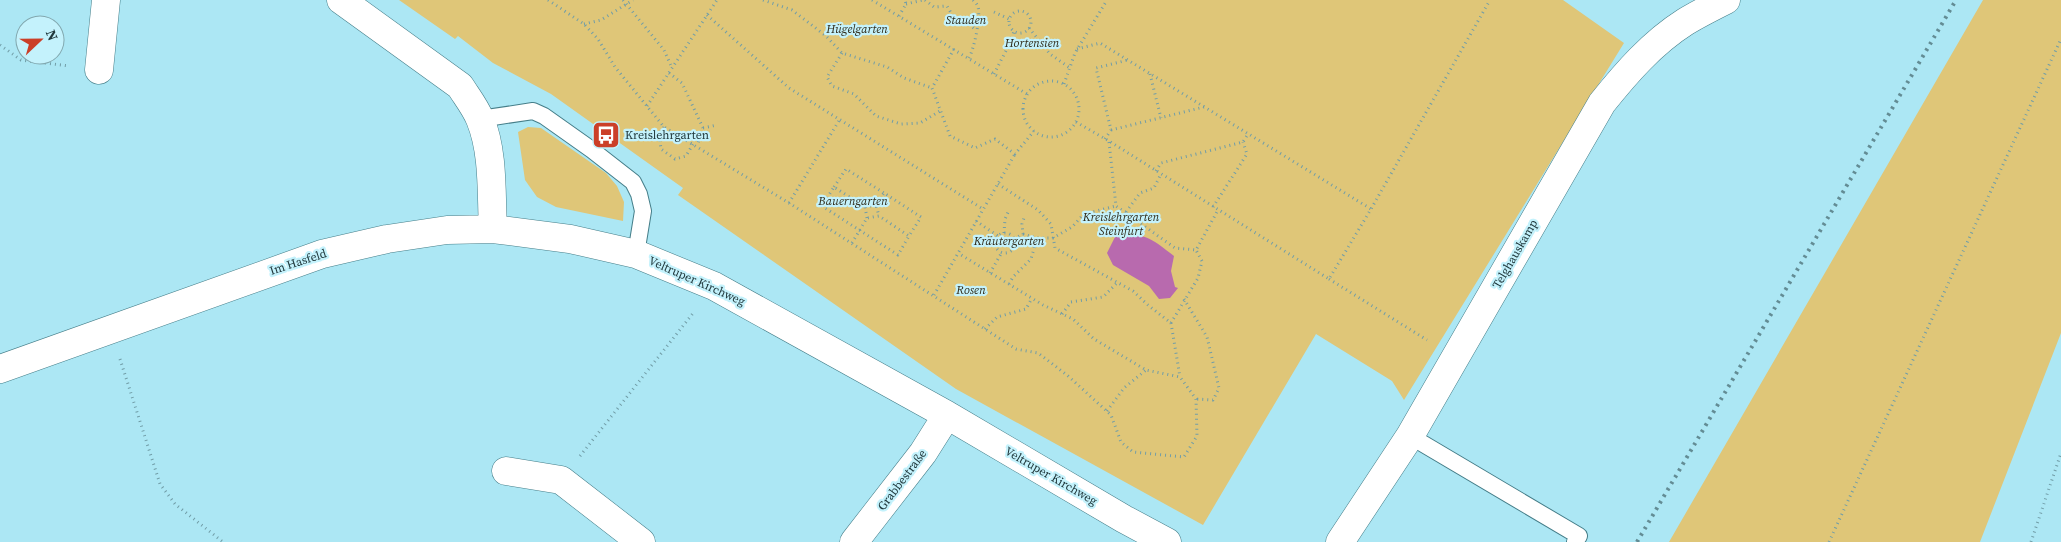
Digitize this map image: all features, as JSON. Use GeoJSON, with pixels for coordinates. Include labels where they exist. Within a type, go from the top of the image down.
{"type":"FeatureCollection","features":[{"type":"Feature","properties":{"kind":"street"},"geometry":{"type":"LineString","coordinates":[[99,70],[106,0]]}},
{"type":"Feature","properties":{"kind":"street"},"geometry":{"type":"LineString","coordinates":[[341,0],[460,86],[480,119],[490,166],[493,230]]}},
{"type":"Feature","properties":{"kind":"street","name":"Telghauskamp"},"geometry":{"type":"LineString","coordinates":[[1340,542],[1410,436],[1602,104],[1623,76],[1654,45],[1684,23],[1726,0]]}},
{"type":"Feature","properties":{"kind":"street","name":"Im Hasfeld"},"geometry":{"type":"LineString","coordinates":[[0,369],[322,254],[387,239],[447,230],[493,230]]}},
{"type":"Feature","properties":{"kind":"street","name":"Veltruper Kirchweg"},"geometry":{"type":"LineString","coordinates":[[493,230],[570,240],[636,254],[714,286],[947,415],[1124,519],[1168,542]]}},
{"type":"Feature","properties":{"kind":"street","name":"Grabbestraße"},"geometry":{"type":"LineString","coordinates":[[854,542],[923,453],[947,415]]}},
{"type":"Feature","properties":{"kind":"street"},"geometry":{"type":"LineString","coordinates":[[506,471],[561,480],[640,542]]}},
{"type":"Feature","properties":{"kind":"lane"},"geometry":{"type":"LineString","coordinates":[[480,119],[533,111],[544,116],[592,150],[632,182],[639,194],[643,211],[636,254]]}},
{"type":"Feature","properties":{"kind":"lane"},"geometry":{"type":"LineString","coordinates":[[1410,436],[1579,536],[1575,542]]}},
{"type":"Feature","properties":{"kind":"path"},"geometry":{"type":"LineString","coordinates":[[548,0],[584,24],[598,39],[615,67],[664,127],[789,203],[1016,349],[1038,353],[1067,374],[1111,415],[1121,442],[1133,452],[1184,457],[1197,436],[1196,399],[1180,377],[1171,323],[1198,278],[1202,262],[1196,250]]}},
{"type":"Feature","properties":{"kind":"path"},"geometry":{"type":"LineString","coordinates":[[623,0],[625,5],[664,50],[672,68]]}},
{"type":"Feature","properties":{"kind":"path"},"geometry":{"type":"LineString","coordinates":[[584,24],[601,20],[633,0]]}},
{"type":"Feature","properties":{"kind":"path"},"geometry":{"type":"LineString","coordinates":[[647,106],[717,0]]}},
{"type":"Feature","properties":{"kind":"path"},"geometry":{"type":"LineString","coordinates":[[763,0],[792,10],[826,36],[842,53],[887,68],[904,78],[932,88]]}},
{"type":"Feature","properties":{"kind":"path"},"geometry":{"type":"LineString","coordinates":[[872,0],[1027,94]]}},
{"type":"Feature","properties":{"kind":"path"},"geometry":{"type":"LineString","coordinates":[[899,16],[906,2],[924,0],[934,7],[947,6],[954,18],[964,20],[976,30]]}},
{"type":"Feature","properties":{"kind":"path"},"geometry":{"type":"LineString","coordinates":[[968,58],[974,50],[978,7],[973,0]]}},
{"type":"Feature","properties":{"kind":"path"},"geometry":{"type":"LineString","coordinates":[[1064,84],[1077,49],[1107,0]]}},
{"type":"Feature","properties":{"kind":"path"},"geometry":{"type":"LineString","coordinates":[[1329,278],[1371,209],[1490,0]]}},
{"type":"Feature","properties":{"kind":"path"},"geometry":{"type":"LineString","coordinates":[[1029,28],[1021,33],[1014,31],[1010,26],[1009,19],[1016,11],[1026,12],[1030,18],[1029,28],[1050,54],[1070,68]]}},
{"type":"Feature","properties":{"kind":"path"},"geometry":{"type":"LineString","coordinates":[[994,12],[1009,19]]}},
{"type":"Feature","properties":{"kind":"path"},"geometry":{"type":"LineString","coordinates":[[707,15],[789,88],[983,209]]}},
{"type":"Feature","properties":{"kind":"path"},"geometry":{"type":"LineString","coordinates":[[994,74],[1014,31]]}},
{"type":"Feature","properties":{"kind":"path"},"geometry":{"type":"LineString","coordinates":[[1829,542],[2061,39]]}},
{"type":"Feature","properties":{"kind":"path"},"geometry":{"type":"LineString","coordinates":[[1077,49],[1100,43],[1371,209]]}},
{"type":"Feature","properties":{"kind":"path"},"geometry":{"type":"LineString","coordinates":[[0,45],[21,60],[99,70]]}},
{"type":"Feature","properties":{"kind":"path"},"geometry":{"type":"LineString","coordinates":[[954,49],[932,88],[950,136],[975,148],[995,139],[1015,154]]}},
{"type":"Feature","properties":{"kind":"path"},"geometry":{"type":"LineString","coordinates":[[842,53],[827,77],[832,86],[854,94],[876,116],[902,124],[920,123],[940,111]]}},
{"type":"Feature","properties":{"kind":"path"},"geometry":{"type":"LineString","coordinates":[[1111,130],[1096,68],[1128,60]]}},
{"type":"Feature","properties":{"kind":"path"},"geometry":{"type":"LineString","coordinates":[[669,73],[682,82],[704,128],[697,146]]}},
{"type":"Feature","properties":{"kind":"path"},"geometry":{"type":"LineString","coordinates":[[1150,74],[1161,118]]}},
{"type":"Feature","properties":{"kind":"path"},"geometry":{"type":"LineString","coordinates":[[1047,81],[1064,84],[1077,96],[1079,114],[1076,122],[1070,130],[1052,137],[1034,131],[1024,115],[1023,105],[1027,94],[1038,84],[1047,81]]}},
{"type":"Feature","properties":{"kind":"path"},"geometry":{"type":"LineString","coordinates":[[1105,139],[1111,130],[1204,107]]}},
{"type":"Feature","properties":{"kind":"path"},"geometry":{"type":"LineString","coordinates":[[789,203],[840,119]]}},
{"type":"Feature","properties":{"kind":"path"},"geometry":{"type":"LineString","coordinates":[[1076,122],[1427,340]]}},
{"type":"Feature","properties":{"kind":"path"},"geometry":{"type":"LineString","coordinates":[[704,128],[717,125]]}},
{"type":"Feature","properties":{"kind":"path"},"geometry":{"type":"LineString","coordinates":[[664,127],[659,134],[661,149],[675,159],[686,156],[693,144]]}},
{"type":"Feature","properties":{"kind":"path"},"geometry":{"type":"LineString","coordinates":[[934,296],[1015,154],[1034,131]]}},
{"type":"Feature","properties":{"kind":"path"},"geometry":{"type":"LineString","coordinates":[[1156,171],[1161,163],[1243,142],[1248,134]]}},
{"type":"Feature","properties":{"kind":"path"},"geometry":{"type":"LineString","coordinates":[[1109,141],[1116,206]]}},
{"type":"Feature","properties":{"kind":"path"},"geometry":{"type":"LineString","coordinates":[[1213,207],[1247,154],[1243,142]]}},
{"type":"Feature","properties":{"kind":"path"},"geometry":{"type":"LineString","coordinates":[[846,169],[921,218],[898,255],[822,206],[834,187],[846,169]]}},
{"type":"Feature","properties":{"kind":"path"},"geometry":{"type":"LineString","coordinates":[[1126,212],[1140,193],[1154,188],[1161,174]]}},
{"type":"Feature","properties":{"kind":"path"},"geometry":{"type":"LineString","coordinates":[[998,184],[1038,210],[1051,224],[1055,248],[1133,291],[1171,323]]}},
{"type":"Feature","properties":{"kind":"path"},"geometry":{"type":"LineString","coordinates":[[834,187],[865,207],[876,205],[884,193]]}},
{"type":"Feature","properties":{"kind":"path"},"geometry":{"type":"LineString","coordinates":[[876,205],[879,216],[909,236]]}},
{"type":"Feature","properties":{"kind":"path"},"geometry":{"type":"LineString","coordinates":[[1014,239],[1023,234],[1037,238],[1053,238],[1072,227],[1084,214],[1116,206],[1175,248],[1196,250]]}},
{"type":"Feature","properties":{"kind":"path"},"geometry":{"type":"LineString","coordinates":[[852,243],[867,218],[865,207]]}},
{"type":"Feature","properties":{"kind":"path"},"geometry":{"type":"LineString","coordinates":[[1004,233],[1005,219],[1009,210]]}},
{"type":"Feature","properties":{"kind":"path"},"geometry":{"type":"LineString","coordinates":[[1196,250],[1218,210]]}},
{"type":"Feature","properties":{"kind":"path"},"geometry":{"type":"LineString","coordinates":[[1023,234],[1022,224],[1025,215]]}},
{"type":"Feature","properties":{"kind":"path"},"geometry":{"type":"LineString","coordinates":[[867,218],[879,216]]}},
{"type":"Feature","properties":{"kind":"path"},"geometry":{"type":"LineString","coordinates":[[976,220],[998,236]]}},
{"type":"Feature","properties":{"kind":"path"},"geometry":{"type":"LineString","coordinates":[[1004,233],[1009,234],[1014,239],[1014,249],[1008,252],[1002,252],[995,246],[995,240],[1004,233]]}},
{"type":"Feature","properties":{"kind":"path"},"geometry":{"type":"LineString","coordinates":[[1009,284],[1013,276],[1031,259],[1037,238]]}},
{"type":"Feature","properties":{"kind":"path"},"geometry":{"type":"LineString","coordinates":[[990,273],[1002,252]]}},
{"type":"Feature","properties":{"kind":"path"},"geometry":{"type":"LineString","coordinates":[[958,253],[1032,298],[1073,319],[1094,339],[1146,370],[1180,377]]}},
{"type":"Feature","properties":{"kind":"path"},"geometry":{"type":"LineString","coordinates":[[1062,314],[1071,302],[1103,297],[1118,282]]}},
{"type":"Feature","properties":{"kind":"path"},"geometry":{"type":"LineString","coordinates":[[561,480],[714,286]]}},
{"type":"Feature","properties":{"kind":"path"},"geometry":{"type":"LineString","coordinates":[[985,328],[998,317],[1026,308],[1032,298]]}},
{"type":"Feature","properties":{"kind":"path"},"geometry":{"type":"LineString","coordinates":[[1184,299],[1207,337],[1219,388],[1213,400],[1196,399]]}},
{"type":"Feature","properties":{"kind":"path"},"geometry":{"type":"LineString","coordinates":[[110,329],[160,484],[174,504],[222,542]]}},
{"type":"Feature","properties":{"kind":"path"},"geometry":{"type":"LineString","coordinates":[[1107,411],[1124,388],[1146,370]]}},
{"type":"Feature","properties":{"kind":"path"},"geometry":{"type":"LineString","coordinates":[[2031,541],[2061,453]]}},
{"type":"Feature","properties":{"kind":"green space","name":"Kreislehrgarten Steinfurt"},"geometry":{"type":"Polygon","coordinates":[[[399,0],[1563,0],[1624,43],[1404,400],[1392,381],[1316,334],[1203,525],[956,389],[678,195],[683,188],[551,94],[493,63],[458,36],[455,39],[399,0]]]}},
{"type":"Feature","properties":{"kind":"green space"},"geometry":{"type":"Polygon","coordinates":[[[1983,0],[2061,0],[2061,333],[1980,542],[1669,542],[1983,0]]]}},
{"type":"Feature","properties":{"kind":"green space"},"geometry":{"type":"Polygon","coordinates":[[[528,127],[541,128],[606,173],[617,186],[624,202],[623,221],[556,207],[537,197],[525,180],[518,132],[528,127]]]}},
{"type":"Feature","properties":{"kind":"shaded area"},"geometry":{"type":"Polygon","coordinates":[[[1121,234],[1138,235],[1150,239],[1174,256],[1171,271],[1175,287],[1178,288],[1170,298],[1159,299],[1149,286],[1113,265],[1107,253],[1115,237],[1121,234]]]}},
{"type":"Feature","properties":{"kind":"railway"},"geometry":{"type":"LineString","coordinates":[[1637,542],[1956,0]]}},
{"type":"Feature","properties":{"kind":"place","name":"Kreislehrgarten"},"geometry":{"type":"Point","coordinates":[606,135]}},
{"type":"Feature","properties":{"kind":"park label","name":"Stauden"},"geometry":{"type":"Point","coordinates":[966,20]}},
{"type":"Feature","properties":{"kind":"park label","name":"Hügelgarten"},"geometry":{"type":"Point","coordinates":[857,29]}},
{"type":"Feature","properties":{"kind":"park label","name":"Hortensien"},"geometry":{"type":"Point","coordinates":[1032,43]}},
{"type":"Feature","properties":{"kind":"park label","name":"Bauerngarten"},"geometry":{"type":"Point","coordinates":[853,201]}},
{"type":"Feature","properties":{"kind":"park label","name":"Kräutergarten"},"geometry":{"type":"Point","coordinates":[1009,241]}},
{"type":"Feature","properties":{"kind":"park label","name":"Rosen"},"geometry":{"type":"Point","coordinates":[971,290]}}]}
